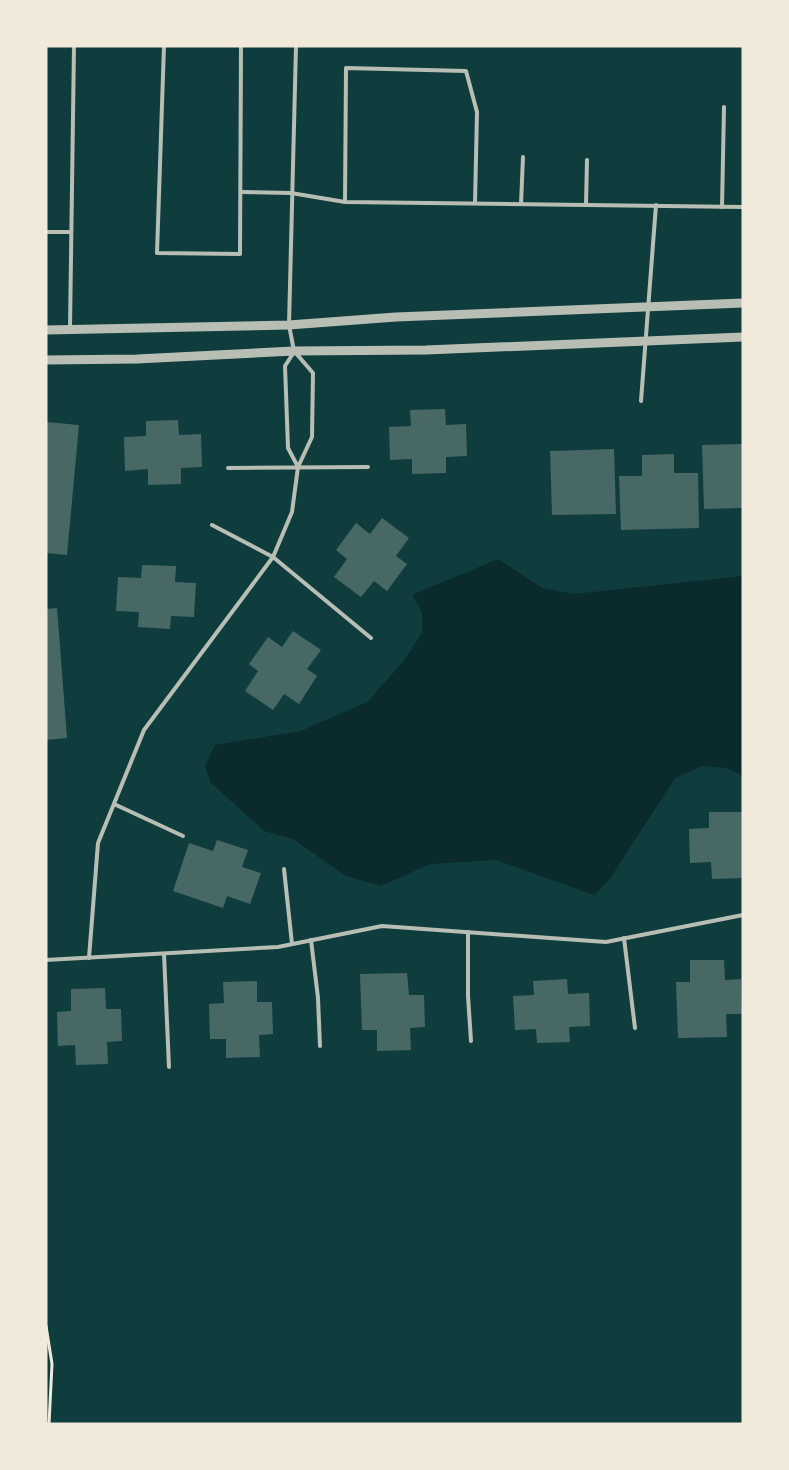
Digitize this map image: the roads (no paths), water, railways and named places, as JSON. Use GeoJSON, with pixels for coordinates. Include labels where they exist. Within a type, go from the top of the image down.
{"type":"FeatureCollection","features":[{"type":"Feature","properties":{"kind":"street"},"geometry":{"type":"LineString","coordinates":[[46,330],[70,331],[289,324],[650,305],[743,303]]}},
{"type":"Feature","properties":{"kind":"street"},"geometry":{"type":"LineString","coordinates":[[46,360],[137,359],[294,351],[426,350],[743,337]]}},
{"type":"Feature","properties":{"kind":"lane"},"geometry":{"type":"LineString","coordinates":[[70,331],[74,46]]}},
{"type":"Feature","properties":{"kind":"lane"},"geometry":{"type":"LineString","coordinates":[[164,46],[157,253],[240,254],[241,46]]}},
{"type":"Feature","properties":{"kind":"lane"},"geometry":{"type":"LineString","coordinates":[[89,958],[98,843],[144,730],[273,557],[292,512],[298,467],[312,437],[313,373],[294,351],[289,324],[296,46]]}},
{"type":"Feature","properties":{"kind":"lane"},"geometry":{"type":"LineString","coordinates":[[345,202],[346,68],[466,71],[477,112],[475,203]]}},
{"type":"Feature","properties":{"kind":"lane"},"geometry":{"type":"LineString","coordinates":[[722,207],[724,107]]}},
{"type":"Feature","properties":{"kind":"lane"},"geometry":{"type":"LineString","coordinates":[[521,204],[523,158]]}},
{"type":"Feature","properties":{"kind":"lane"},"geometry":{"type":"LineString","coordinates":[[586,205],[587,160]]}},
{"type":"Feature","properties":{"kind":"lane"},"geometry":{"type":"LineString","coordinates":[[241,192],[291,193],[345,202],[743,207]]}},
{"type":"Feature","properties":{"kind":"lane"},"geometry":{"type":"LineString","coordinates":[[641,401],[650,305],[656,205]]}},
{"type":"Feature","properties":{"kind":"lane"},"geometry":{"type":"LineString","coordinates":[[46,232],[71,232]]}},
{"type":"Feature","properties":{"kind":"lane"},"geometry":{"type":"LineString","coordinates":[[294,351],[285,366],[288,448],[298,467]]}},
{"type":"Feature","properties":{"kind":"lane"},"geometry":{"type":"LineString","coordinates":[[228,468],[368,467]]}},
{"type":"Feature","properties":{"kind":"lane"},"geometry":{"type":"LineString","coordinates":[[212,525],[273,557],[371,638]]}},
{"type":"Feature","properties":{"kind":"lane"},"geometry":{"type":"LineString","coordinates":[[114,804],[183,836]]}},
{"type":"Feature","properties":{"kind":"lane"},"geometry":{"type":"LineString","coordinates":[[284,869],[292,944]]}},
{"type":"Feature","properties":{"kind":"lane"},"geometry":{"type":"LineString","coordinates":[[46,960],[164,954],[292,944],[382,926],[606,942],[743,915]]}},
{"type":"Feature","properties":{"kind":"lane"},"geometry":{"type":"LineString","coordinates":[[468,932],[468,996],[471,1041]]}},
{"type":"Feature","properties":{"kind":"lane"},"geometry":{"type":"LineString","coordinates":[[624,938],[635,1028]]}},
{"type":"Feature","properties":{"kind":"lane"},"geometry":{"type":"LineString","coordinates":[[312,940],[318,998],[320,1046]]}},
{"type":"Feature","properties":{"kind":"lane"},"geometry":{"type":"LineString","coordinates":[[164,954],[169,1067]]}},
{"type":"Feature","properties":{"kind":"water"},"geometry":{"type":"Polygon","coordinates":[[[498,559],[542,588],[574,594],[743,576],[743,776],[727,768],[702,766],[675,778],[609,880],[594,895],[496,860],[430,864],[381,886],[346,876],[293,839],[264,831],[210,782],[205,765],[215,745],[301,731],[367,702],[404,661],[422,632],[422,612],[412,595],[498,559]]]}}]}
